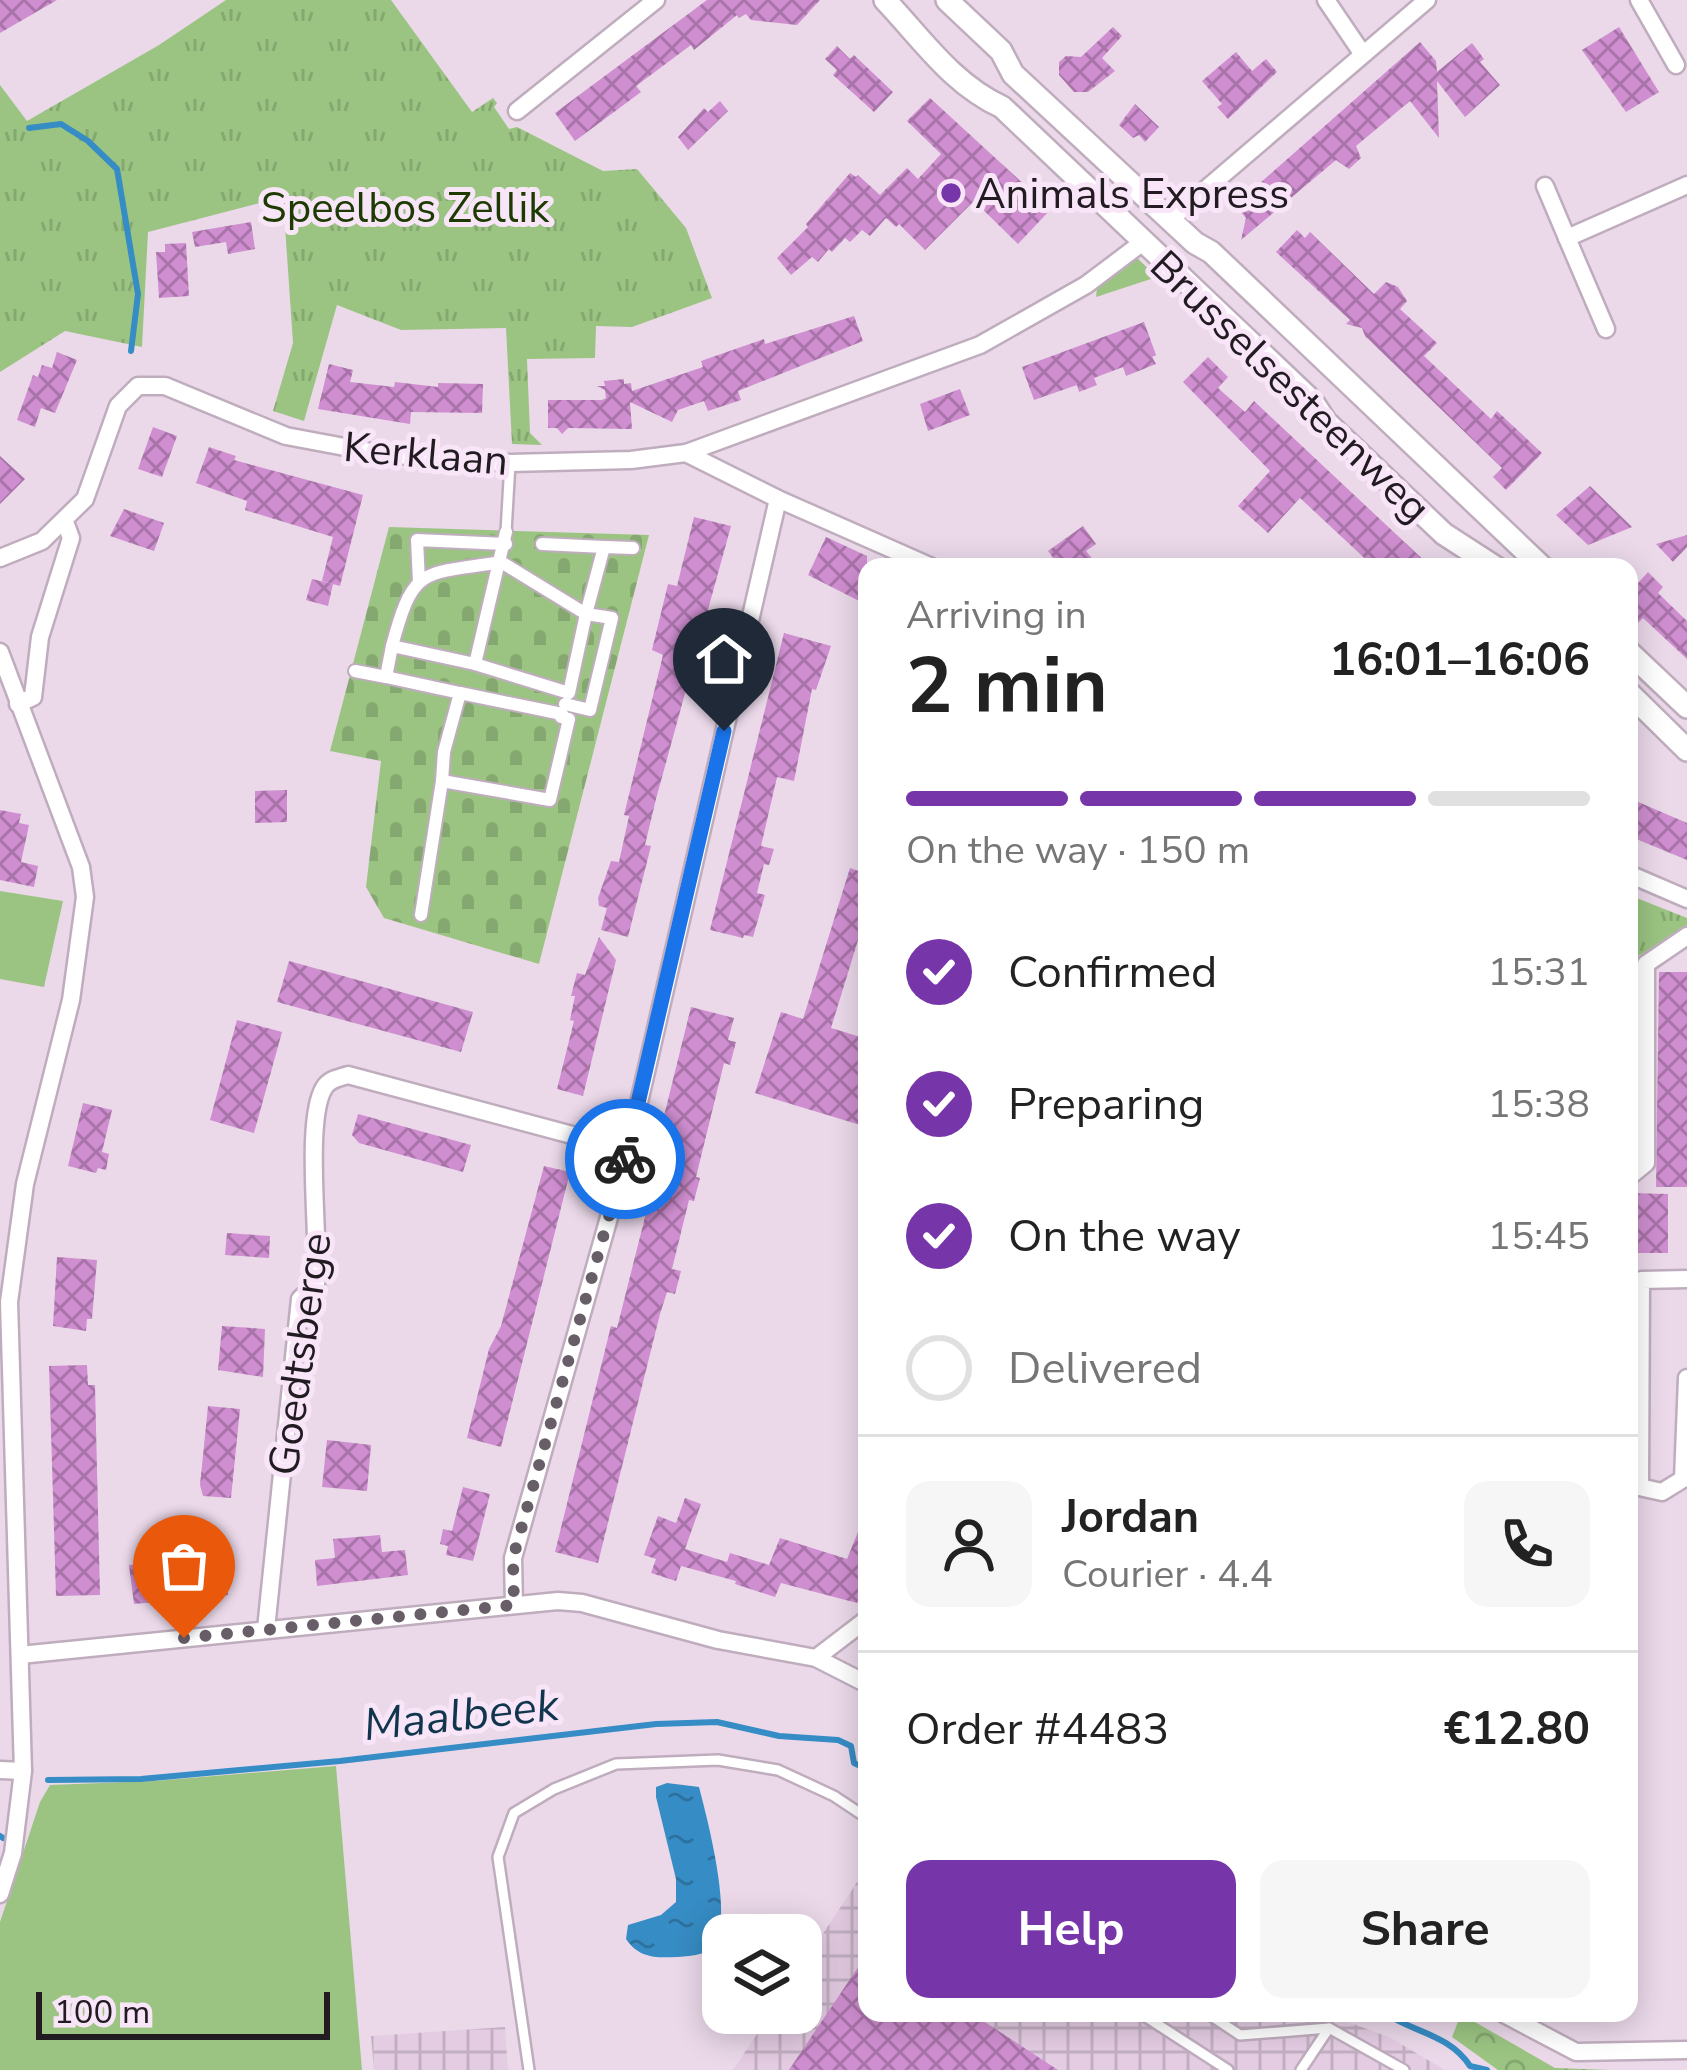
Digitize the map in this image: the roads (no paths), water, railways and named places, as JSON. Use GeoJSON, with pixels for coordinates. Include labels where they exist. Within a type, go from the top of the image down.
{"type":"FeatureCollection","features":[{"type":"Feature","properties":{"kind":"street"},"geometry":{"type":"LineString","coordinates":[[518,111],[656,0]]}},
{"type":"Feature","properties":{"kind":"street","name":"Brusselsesteenweg"},"geometry":{"type":"LineString","coordinates":[[886,0],[914,36],[972,91],[1002,107],[1312,400],[1326,422],[1444,534],[1481,558]]}},
{"type":"Feature","properties":{"kind":"street","name":"Brusselsesteenweg"},"geometry":{"type":"LineString","coordinates":[[947,0],[1001,51],[1013,74],[1195,243],[1211,252],[1533,558]]}},
{"type":"Feature","properties":{"kind":"street"},"geometry":{"type":"LineString","coordinates":[[1326,0],[1362,53]]}},
{"type":"Feature","properties":{"kind":"street"},"geometry":{"type":"LineString","coordinates":[[1171,219],[1427,0]]}},
{"type":"Feature","properties":{"kind":"street"},"geometry":{"type":"LineString","coordinates":[[1643,1],[1676,65]]}},
{"type":"Feature","properties":{"kind":"street"},"geometry":{"type":"LineString","coordinates":[[1567,238],[1687,185]]}},
{"type":"Feature","properties":{"kind":"street"},"geometry":{"type":"LineString","coordinates":[[1545,186],[1606,329]]}},
{"type":"Feature","properties":{"kind":"street","name":"Kerklaan"},"geometry":{"type":"LineString","coordinates":[[0,558],[42,541],[85,499],[118,406],[138,386],[166,386],[286,436],[382,454],[510,463],[631,460],[686,453],[980,345],[1086,285],[1143,242]]}},
{"type":"Feature","properties":{"kind":"street"},"geometry":{"type":"LineString","coordinates":[[686,453],[912,558]]}},
{"type":"Feature","properties":{"kind":"street"},"geometry":{"type":"LineString","coordinates":[[514,1605],[513,1558],[628,1150],[778,499]]}},
{"type":"Feature","properties":{"kind":"street"},"geometry":{"type":"LineString","coordinates":[[19,704],[33,697],[40,637],[71,538],[65,522]]}},
{"type":"Feature","properties":{"kind":"street"},"geometry":{"type":"LineString","coordinates":[[419,582],[417,540],[506,538],[475,664]]}},
{"type":"Feature","properties":{"kind":"street"},"geometry":{"type":"LineString","coordinates":[[542,544],[633,548]]}},
{"type":"Feature","properties":{"kind":"street"},"geometry":{"type":"LineString","coordinates":[[442,781],[550,800],[569,718],[565,705],[604,547]]}},
{"type":"Feature","properties":{"kind":"street"},"geometry":{"type":"LineString","coordinates":[[356,671],[460,693],[590,710],[612,618],[586,614],[501,562],[430,573],[406,593],[386,677]]}},
{"type":"Feature","properties":{"kind":"street"},"geometry":{"type":"LineString","coordinates":[[392,646],[475,664],[565,705]]}},
{"type":"Feature","properties":{"kind":"street"},"geometry":{"type":"LineString","coordinates":[[0,652],[81,867],[85,897],[71,1000],[25,1184],[9,1302],[23,1771],[13,1853],[0,1894]]}},
{"type":"Feature","properties":{"kind":"street"},"geometry":{"type":"LineString","coordinates":[[1638,660],[1687,706]]}},
{"type":"Feature","properties":{"kind":"street"},"geometry":{"type":"LineString","coordinates":[[421,915],[445,752],[460,693]]}},
{"type":"Feature","properties":{"kind":"street"},"geometry":{"type":"LineString","coordinates":[[1638,702],[1687,750]]}},
{"type":"Feature","properties":{"kind":"street"},"geometry":{"type":"LineString","coordinates":[[1638,878],[1687,899]]}},
{"type":"Feature","properties":{"kind":"street"},"geometry":{"type":"LineString","coordinates":[[1638,1170],[1646,1163],[1646,964],[1687,936]]}},
{"type":"Feature","properties":{"kind":"street","name":"Goedtsberge"},"geometry":{"type":"LineString","coordinates":[[266,1629],[300,1299],[316,1284],[315,1121],[322,1090],[348,1075],[628,1150]]}},
{"type":"Feature","properties":{"kind":"street"},"geometry":{"type":"LineString","coordinates":[[1638,1368],[1641,1280],[1687,1279]]}},
{"type":"Feature","properties":{"kind":"street"},"geometry":{"type":"LineString","coordinates":[[1638,1486],[1662,1492],[1683,1479],[1687,1378]]}},
{"type":"Feature","properties":{"kind":"street"},"geometry":{"type":"LineString","coordinates":[[20,1655],[514,1605],[582,1604],[718,1640],[817,1658],[858,1679]]}},
{"type":"Feature","properties":{"kind":"street"},"geometry":{"type":"LineString","coordinates":[[817,1658],[858,1626]]}},
{"type":"Feature","properties":{"kind":"street"},"geometry":{"type":"LineString","coordinates":[[0,1770],[23,1771]]}},
{"type":"Feature","properties":{"kind":"street"},"geometry":{"type":"LineString","coordinates":[[1519,2022],[1576,2052],[1687,2050]]}},
{"type":"Feature","properties":{"kind":"lane"},"geometry":{"type":"LineString","coordinates":[[506,538],[510,463]]}},
{"type":"Feature","properties":{"kind":"lane"},"geometry":{"type":"LineString","coordinates":[[529,2070],[498,1857],[514,1813],[554,1789],[616,1764],[718,1760],[778,1770],[858,1812]]}},
{"type":"Feature","properties":{"kind":"lane"},"geometry":{"type":"LineString","coordinates":[[1154,2022],[1228,2070]]}},
{"type":"Feature","properties":{"kind":"lane"},"geometry":{"type":"LineString","coordinates":[[1220,2022],[1240,2035],[1329,2028],[1404,2070]]}},
{"type":"Feature","properties":{"kind":"lane"},"geometry":{"type":"LineString","coordinates":[[1301,2070],[1329,2028]]}},
{"type":"Feature","properties":{"kind":"water"},"geometry":{"type":"Polygon","coordinates":[[[667,1783],[699,1787],[717,1869],[721,1914],[702,1914],[701,1954],[648,1956],[626,1939],[628,1925],[661,1915],[676,1902],[676,1879],[656,1787],[667,1783]]]}},
{"type":"Feature","properties":{"kind":"waterway"},"geometry":{"type":"LineString","coordinates":[[29,128],[61,124],[88,141],[117,169],[138,294],[131,351]]}},
{"type":"Feature","properties":{"kind":"waterway","name":"Maalbeek"},"geometry":{"type":"LineString","coordinates":[[48,1780],[141,1779],[656,1724],[717,1722],[779,1736],[838,1740],[851,1746],[858,1765]]}},
{"type":"Feature","properties":{"kind":"waterway","name":"Maalbeek"},"geometry":{"type":"LineString","coordinates":[[1401,2022],[1442,2040],[1470,2066],[1487,2070]]}},
{"type":"Feature","properties":{"kind":"place","name":"Animals Express"},"geometry":{"type":"Point","coordinates":[951,193]}},
{"type":"Feature","properties":{"kind":"park label","name":"Speelbos Zellik"},"geometry":{"type":"Point","coordinates":[405,207]}}]}
